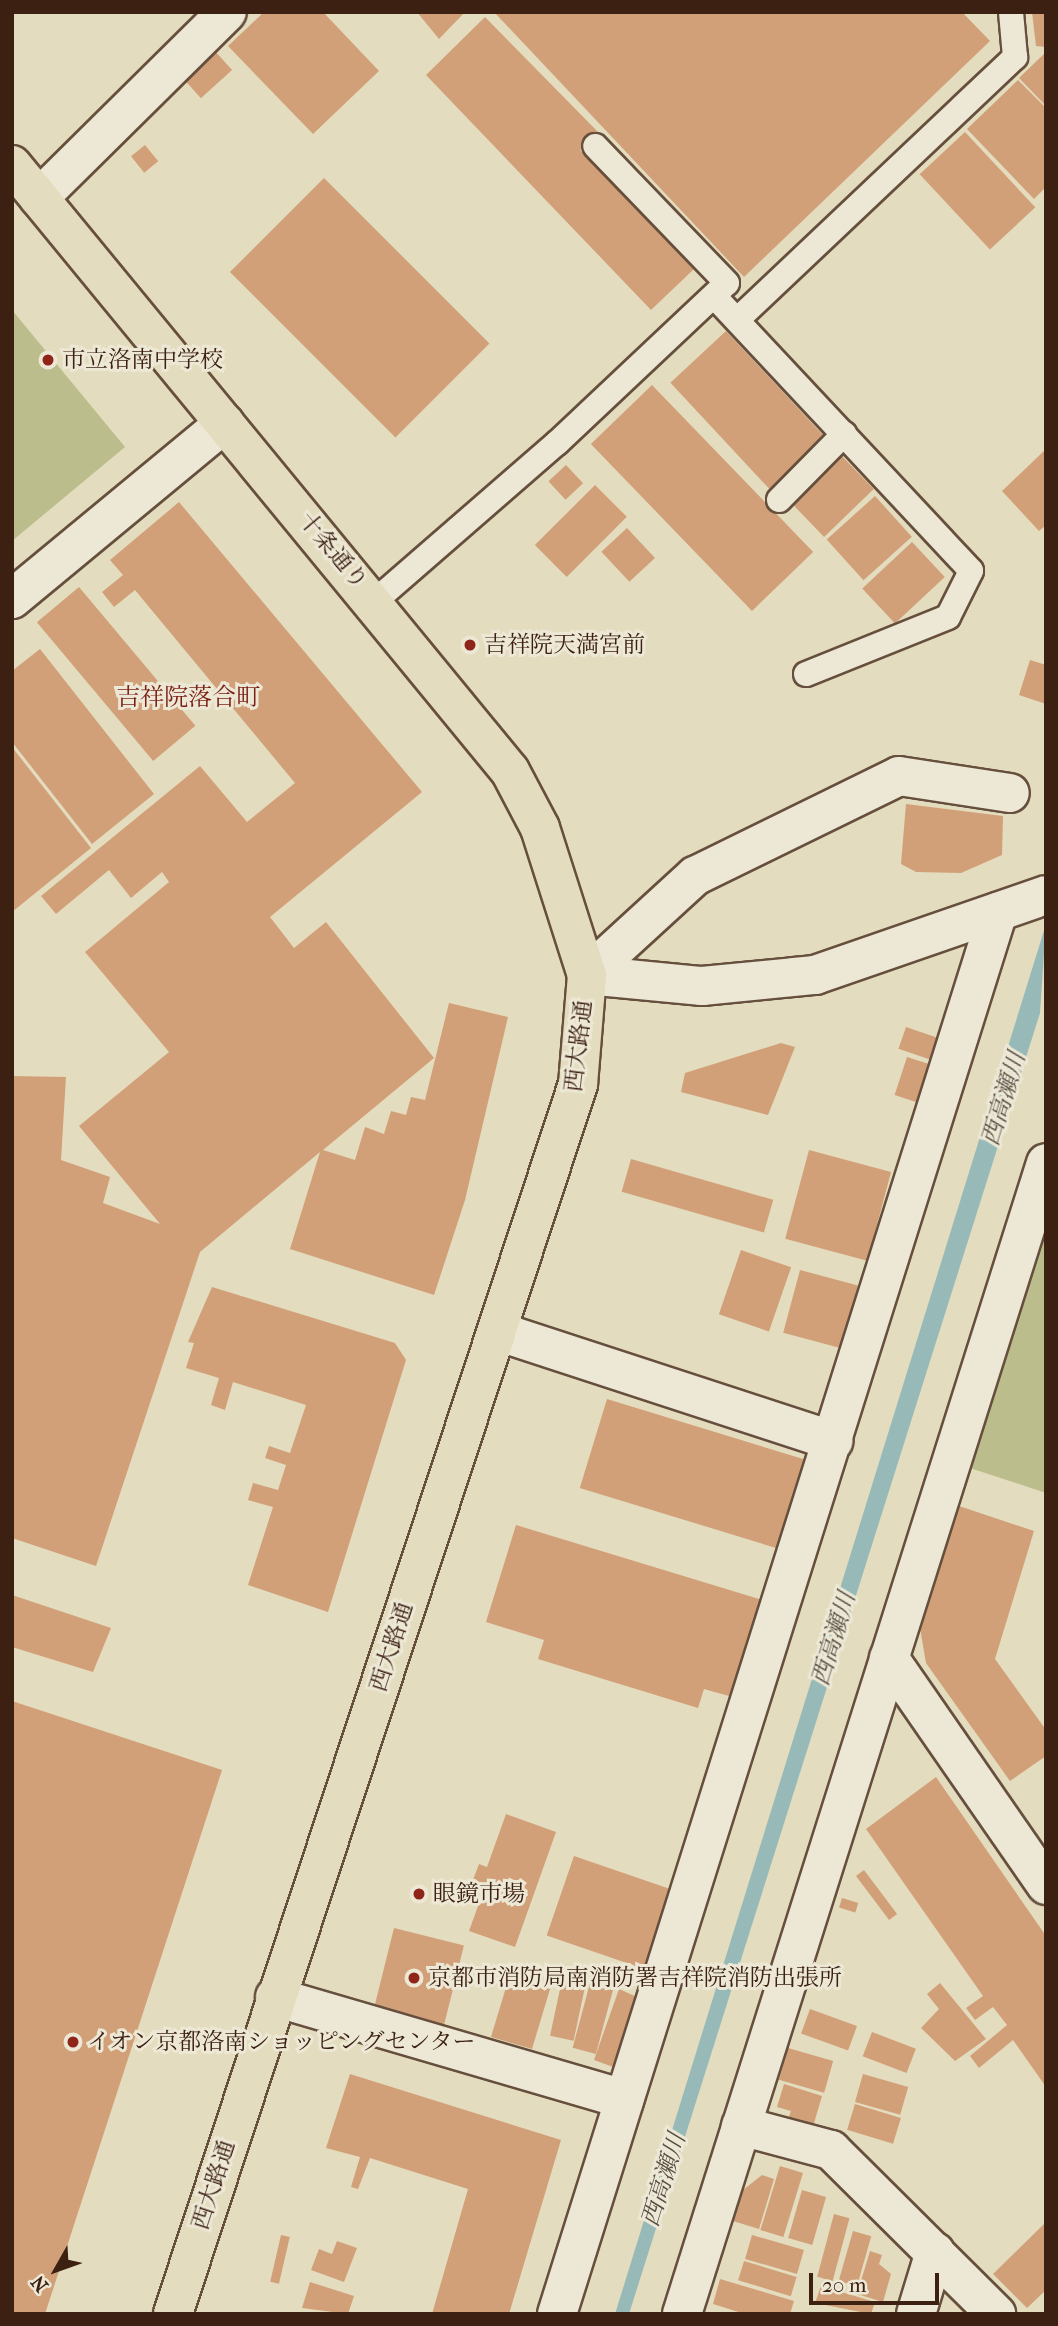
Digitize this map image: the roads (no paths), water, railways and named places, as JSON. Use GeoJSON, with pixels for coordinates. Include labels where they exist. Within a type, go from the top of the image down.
{"type":"FeatureCollection","features":[{"type":"Feature","properties":{"kind":"main road","name":"十条通り"},"geometry":{"type":"LineString","coordinates":[[12,165],[375,601],[510,771],[540,828],[587,975]]}},
{"type":"Feature","properties":{"kind":"main road","name":"西大路通"},"geometry":{"type":"LineString","coordinates":[[173,2314],[275,1997],[578,1084],[587,975]]}},
{"type":"Feature","properties":{"kind":"street"},"geometry":{"type":"LineString","coordinates":[[39,198],[227,12]]}},
{"type":"Feature","properties":{"kind":"street"},"geometry":{"type":"LineString","coordinates":[[12,599],[225,423]]}},
{"type":"Feature","properties":{"kind":"street"},"geometry":{"type":"LineString","coordinates":[[587,975],[695,876],[899,776],[1010,793]]}},
{"type":"Feature","properties":{"kind":"street"},"geometry":{"type":"LineString","coordinates":[[587,975],[702,986],[770,982],[815,975],[1019,904]]}},
{"type":"Feature","properties":{"kind":"street"},"geometry":{"type":"LineString","coordinates":[[557,2314],[833,1441],[1019,904]]}},
{"type":"Feature","properties":{"kind":"street"},"geometry":{"type":"LineString","coordinates":[[682,2314],[1046,1163]]}},
{"type":"Feature","properties":{"kind":"street"},"geometry":{"type":"LineString","coordinates":[[497,1331],[833,1441]]}},
{"type":"Feature","properties":{"kind":"street"},"geometry":{"type":"LineString","coordinates":[[889,1658],[1046,1885]]}},
{"type":"Feature","properties":{"kind":"street"},"geometry":{"type":"LineString","coordinates":[[275,1997],[624,2099]]}},
{"type":"Feature","properties":{"kind":"street"},"geometry":{"type":"LineString","coordinates":[[741,2126],[831,2150],[996,2314]]}},
{"type":"Feature","properties":{"kind":"street"},"geometry":{"type":"LineString","coordinates":[[916,2314],[935,2252]]}},
{"type":"Feature","properties":{"kind":"lane"},"geometry":{"type":"LineString","coordinates":[[737,320],[1015,57],[1011,12]]}},
{"type":"Feature","properties":{"kind":"lane"},"geometry":{"type":"LineString","coordinates":[[375,601],[557,443],[727,283],[595,146]]}},
{"type":"Feature","properties":{"kind":"lane"},"geometry":{"type":"LineString","coordinates":[[714,296],[971,572],[948,617],[806,674]]}},
{"type":"Feature","properties":{"kind":"lane"},"geometry":{"type":"LineString","coordinates":[[779,500],[844,434]]}},
{"type":"Feature","properties":{"kind":"water","name":"西高瀬川"},"geometry":{"type":"Polygon","coordinates":[[[1046,924],[1040,1013],[629,2314],[615,2314],[1046,924]]]}},
{"type":"Feature","properties":{"kind":"place","name":"市立洛南中学校"},"geometry":{"type":"Point","coordinates":[48,360]}},
{"type":"Feature","properties":{"kind":"place","name":"吉祥院天満宮前"},"geometry":{"type":"Point","coordinates":[470,645]}},
{"type":"Feature","properties":{"kind":"place","name":"眼鏡市場"},"geometry":{"type":"Point","coordinates":[419,1894]}},
{"type":"Feature","properties":{"kind":"place","name":"京都市消防局南消防署吉祥院消防出張所"},"geometry":{"type":"Point","coordinates":[414,1978]}},
{"type":"Feature","properties":{"kind":"place","name":"イオン京都洛南ショッピングセンター"},"geometry":{"type":"Point","coordinates":[73,2042]}},
{"type":"Feature","properties":{"kind":"district","name":"吉祥院落合町"},"geometry":{"type":"Point","coordinates":[188,698]}}]}
